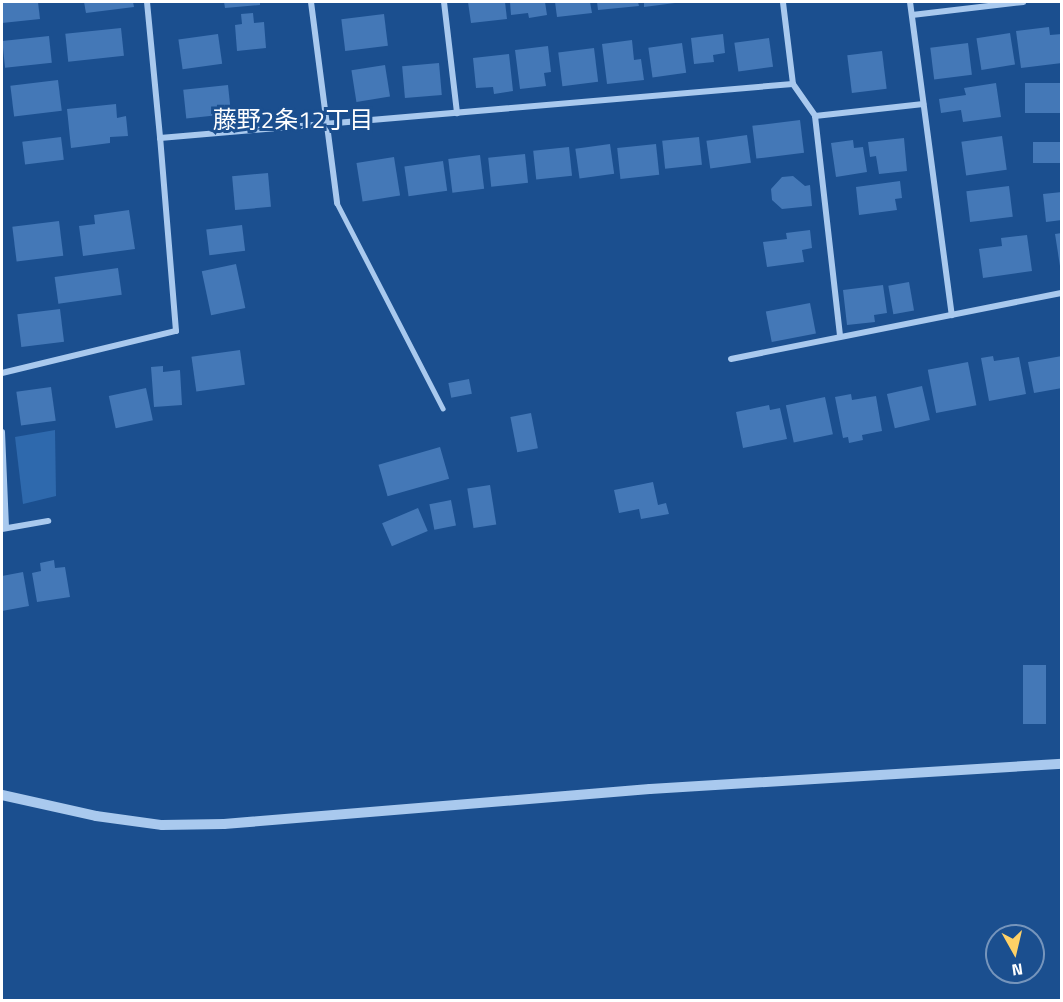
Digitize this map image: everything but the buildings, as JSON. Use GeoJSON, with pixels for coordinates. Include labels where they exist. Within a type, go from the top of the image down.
{"type":"FeatureCollection","features":[{"type":"Feature","properties":{"kind":"street"},"geometry":{"type":"LineString","coordinates":[[2,374],[176,331],[147,2]]}},
{"type":"Feature","properties":{"kind":"street"},"geometry":{"type":"LineString","coordinates":[[311,2],[337,203]]}},
{"type":"Feature","properties":{"kind":"street"},"geometry":{"type":"LineString","coordinates":[[444,2],[457,113]]}},
{"type":"Feature","properties":{"kind":"street"},"geometry":{"type":"LineString","coordinates":[[783,2],[793,84],[815,116],[840,337]]}},
{"type":"Feature","properties":{"kind":"street"},"geometry":{"type":"LineString","coordinates":[[910,2],[952,315]]}},
{"type":"Feature","properties":{"kind":"street"},"geometry":{"type":"LineString","coordinates":[[912,15],[1023,2]]}},
{"type":"Feature","properties":{"kind":"street"},"geometry":{"type":"LineString","coordinates":[[160,138],[793,84]]}},
{"type":"Feature","properties":{"kind":"street"},"geometry":{"type":"LineString","coordinates":[[815,116],[923,104]]}},
{"type":"Feature","properties":{"kind":"street"},"geometry":{"type":"LineString","coordinates":[[731,358],[1062,293]]}},
{"type":"Feature","properties":{"kind":"street"},"geometry":{"type":"LineString","coordinates":[[2,432],[4,528],[48,521]]}},
{"type":"Feature","properties":{"kind":"street"},"geometry":{"type":"LineString","coordinates":[[2,795],[96,816],[162,825],[224,824],[650,789],[1062,764]]}},
{"type":"Feature","properties":{"kind":"lane"},"geometry":{"type":"LineString","coordinates":[[337,203],[443,408]]}},
{"type":"Feature","properties":{"kind":"shaded area"},"geometry":{"type":"Polygon","coordinates":[[[55,430],[56,496],[23,504],[15,437],[55,430]]]}},
{"type":"Feature","properties":{"kind":"district","name":"藤野2条12丁目"},"geometry":{"type":"Point","coordinates":[293,120]}}]}
